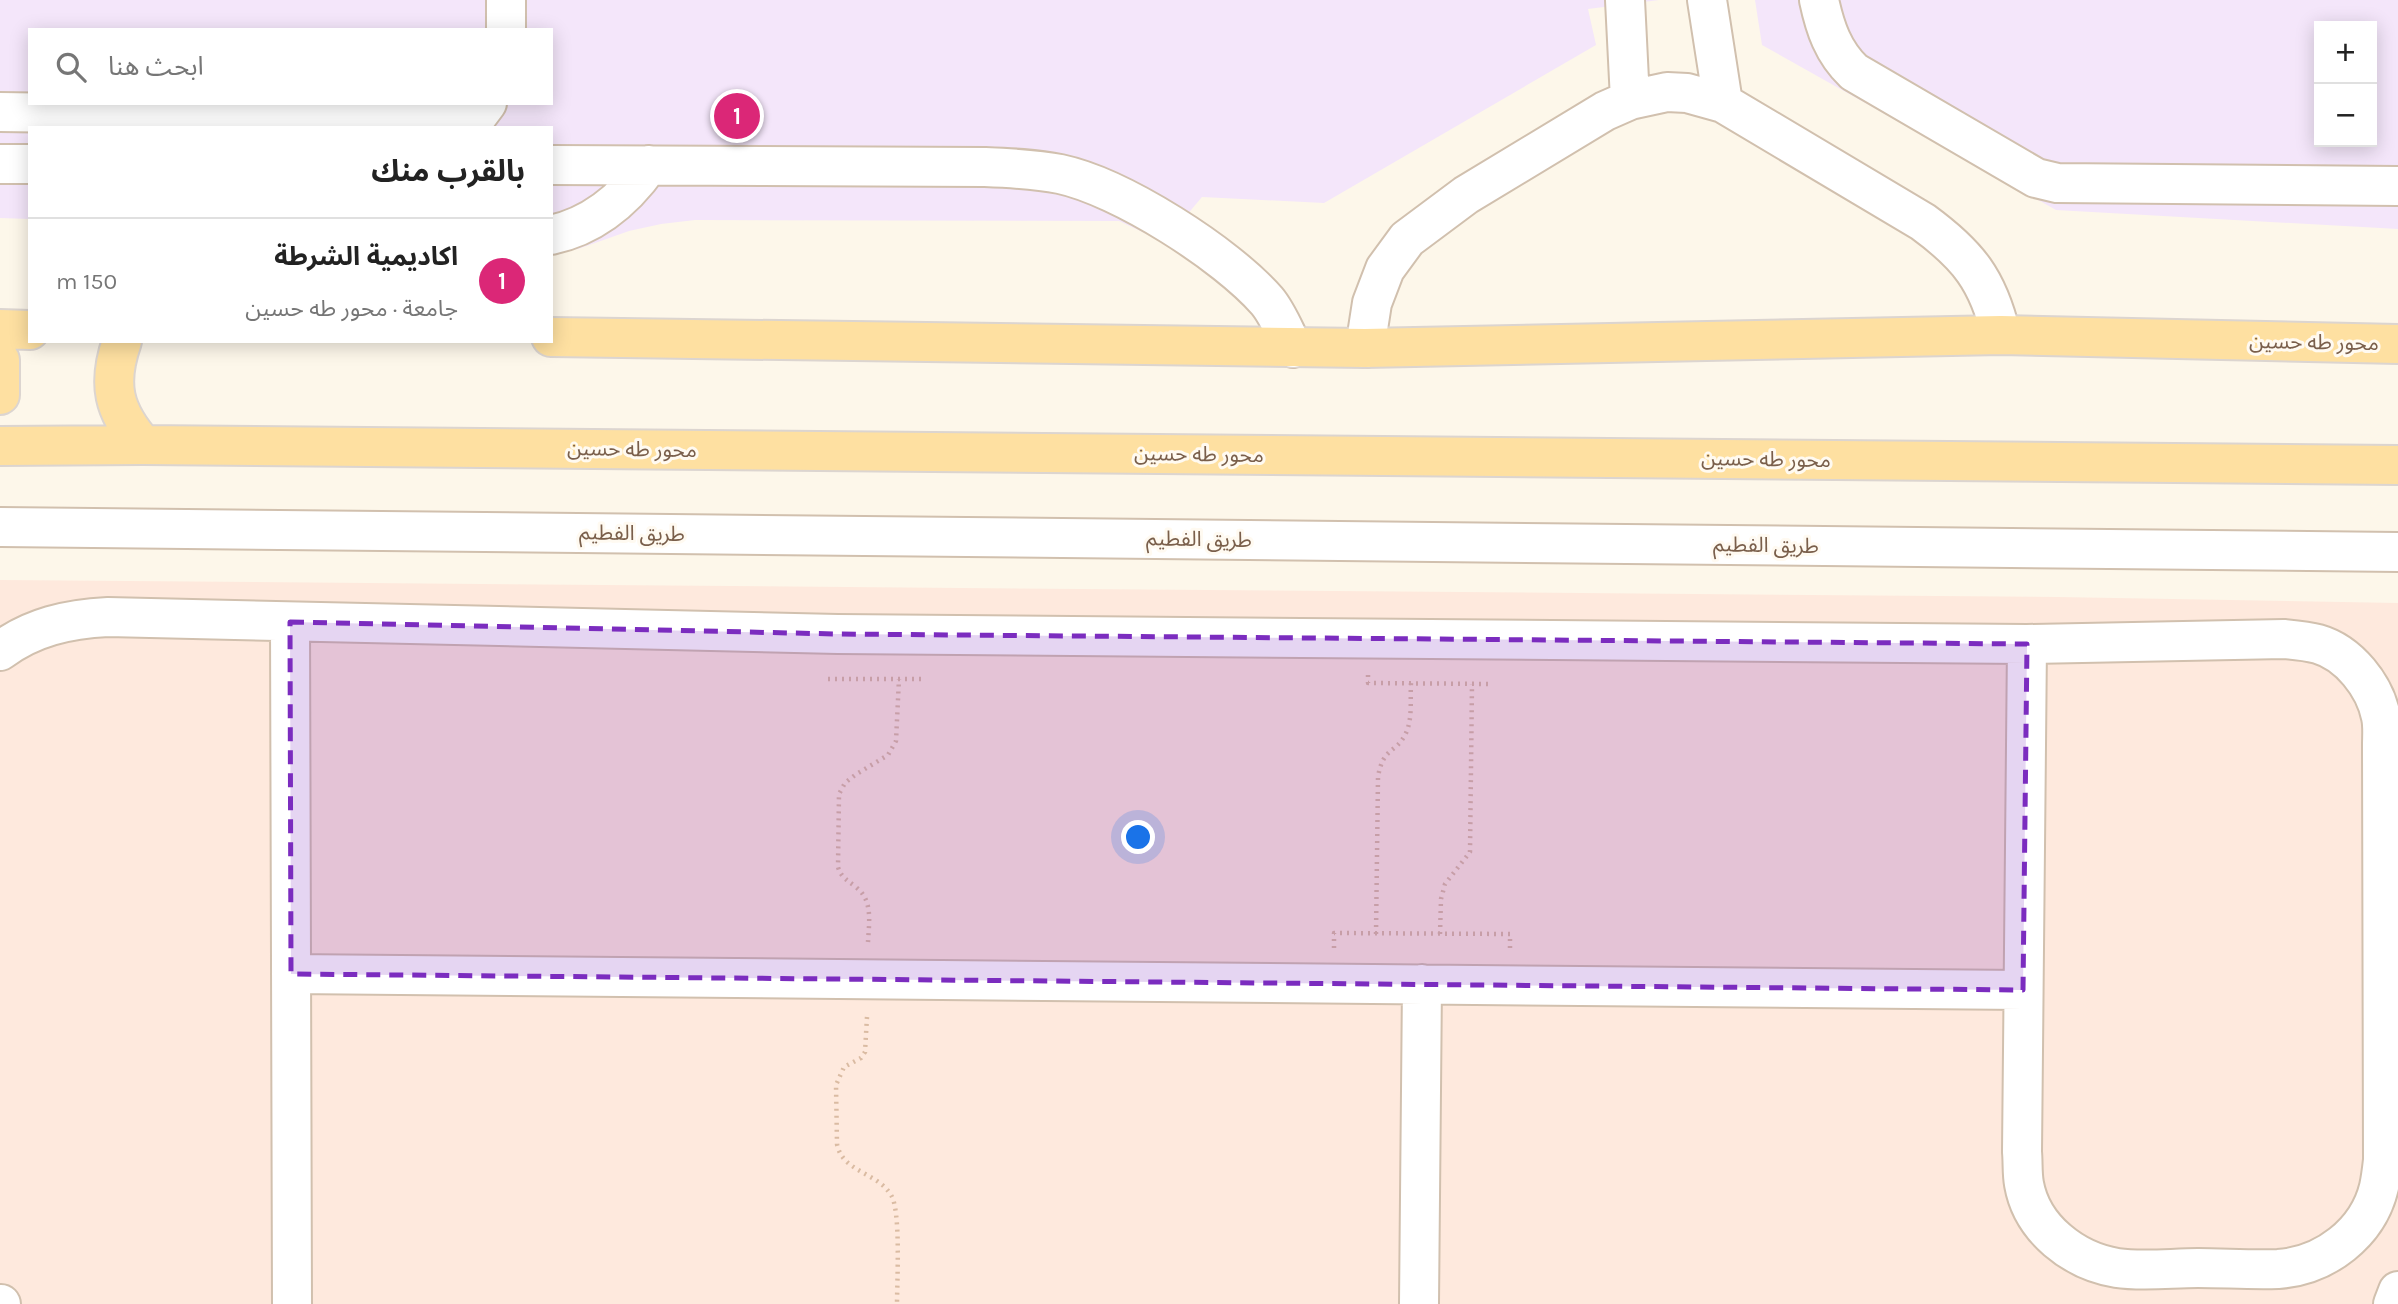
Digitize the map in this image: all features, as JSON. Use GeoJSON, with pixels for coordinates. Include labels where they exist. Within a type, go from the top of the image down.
{"type":"FeatureCollection","features":[{"type":"Feature","properties":{"kind":"main road"},"geometry":{"type":"LineString","coordinates":[[0,330],[28,330]]}},
{"type":"Feature","properties":{"kind":"main road","name":"محور طه حسين"},"geometry":{"type":"LineString","coordinates":[[553,337],[1293,348],[2001,335],[2398,344]]}},
{"type":"Feature","properties":{"kind":"main road"},"geometry":{"type":"LineString","coordinates":[[122,343],[114,374],[114,394],[120,413],[143,444]]}},
{"type":"Feature","properties":{"kind":"main road"},"geometry":{"type":"LineString","coordinates":[[0,359],[0,395]]}},
{"type":"Feature","properties":{"kind":"main road","name":"محور طه حسين"},"geometry":{"type":"LineString","coordinates":[[0,446],[143,444],[2398,465]]}},
{"type":"Feature","properties":{"kind":"street"},"geometry":{"type":"LineString","coordinates":[[506,0],[506,28]]}},
{"type":"Feature","properties":{"kind":"street"},"geometry":{"type":"LineString","coordinates":[[1625,0],[1630,100]]}},
{"type":"Feature","properties":{"kind":"street"},"geometry":{"type":"LineString","coordinates":[[1707,0],[1724,103]]}},
{"type":"Feature","properties":{"kind":"street"},"geometry":{"type":"LineString","coordinates":[[1819,0],[1829,39],[1840,58],[1854,72],[2036,178],[2057,183],[2398,186]]}},
{"type":"Feature","properties":{"kind":"street"},"geometry":{"type":"LineString","coordinates":[[1366,348],[1372,303],[1385,269],[1408,239],[1466,195],[1605,111],[1630,100],[1667,92],[1687,93],[1724,103],[1923,222],[1953,244],[1977,272],[1994,306],[2001,335]]}},
{"type":"Feature","properties":{"kind":"street"},"geometry":{"type":"LineString","coordinates":[[0,112],[475,119],[486,105]]}},
{"type":"Feature","properties":{"kind":"street"},"geometry":{"type":"LineString","coordinates":[[0,164],[28,164]]}},
{"type":"Feature","properties":{"kind":"street"},"geometry":{"type":"LineString","coordinates":[[553,165],[985,167],[1023,168],[1061,174],[1097,186],[1176,228],[1233,269],[1268,302],[1293,348]]}},
{"type":"Feature","properties":{"kind":"street"},"geometry":{"type":"LineString","coordinates":[[553,234],[587,222],[611,207],[632,188],[649,165]]}},
{"type":"Feature","properties":{"kind":"street","name":"طريق الفطيم"},"geometry":{"type":"LineString","coordinates":[[0,527],[2398,552]]}},
{"type":"Feature","properties":{"kind":"street"},"geometry":{"type":"LineString","coordinates":[[2358,552],[2398,581]]}},
{"type":"Feature","properties":{"kind":"street"},"geometry":{"type":"LineString","coordinates":[[0,651],[13,641],[46,626],[75,619],[108,617],[866,635],[2027,644],[2284,639],[2320,645],[2343,658],[2362,675],[2374,695],[2381,717],[2382,745],[2383,1160],[2379,1188],[2369,1213],[2353,1235],[2332,1252],[2306,1264],[2280,1269],[2118,1268],[2084,1259],[2057,1242],[2036,1216],[2024,1185],[2027,644]]}},
{"type":"Feature","properties":{"kind":"street"},"geometry":{"type":"LineString","coordinates":[[290,622],[292,1304]]}},
{"type":"Feature","properties":{"kind":"street"},"geometry":{"type":"LineString","coordinates":[[291,974],[2023,990]]}},
{"type":"Feature","properties":{"kind":"street"},"geometry":{"type":"LineString","coordinates":[[1419,1304],[1422,984]]}},
{"type":"Feature","properties":{"kind":"street"},"geometry":{"type":"LineString","coordinates":[[2393,1304],[2398,1291]]}},
{"type":"Feature","properties":{"kind":"path"},"geometry":{"type":"LineString","coordinates":[[828,678],[921,679]]}},
{"type":"Feature","properties":{"kind":"path"},"geometry":{"type":"LineString","coordinates":[[1368,682],[1493,684]]}},
{"type":"Feature","properties":{"kind":"path"},"geometry":{"type":"LineString","coordinates":[[1376,934],[1378,777],[1382,759],[1406,733],[1410,722],[1411,683]]}},
{"type":"Feature","properties":{"kind":"path"},"geometry":{"type":"LineString","coordinates":[[1440,934],[1441,899],[1445,884],[1471,852],[1472,684]]}},
{"type":"Feature","properties":{"kind":"path"},"geometry":{"type":"LineString","coordinates":[[1333,984],[1334,933],[1510,934],[1511,985]]}},
{"type":"Feature","properties":{"kind":"highlighted area"},"geometry":{"type":"Polygon","coordinates":[[[290,622],[838,634],[2027,644],[2023,990],[291,974],[290,622]]]}},
{"type":"Feature","properties":{"kind":"shaded area"},"geometry":{"type":"Polygon","coordinates":[[[0,0],[1659,0],[1588,9],[1596,45],[1324,203],[1202,197],[1164,242],[1119,221],[695,220],[629,231],[578,249],[553,252],[553,126],[28,126],[28,219],[0,218],[0,0]]]}},
{"type":"Feature","properties":{"kind":"shaded area"},"geometry":{"type":"Polygon","coordinates":[[[1755,0],[2398,0],[2398,229],[2056,210],[1762,45],[1755,0]]]}},
{"type":"Feature","properties":{"kind":"shaded area"},"geometry":{"type":"Polygon","coordinates":[[[0,580],[2057,597],[2398,603],[2398,1304],[0,1304],[0,580]]]}},
{"type":"Feature","properties":{"kind":"place","name":"اكاديمية الشرطة"},"geometry":{"type":"Point","coordinates":[737,116]}}]}
